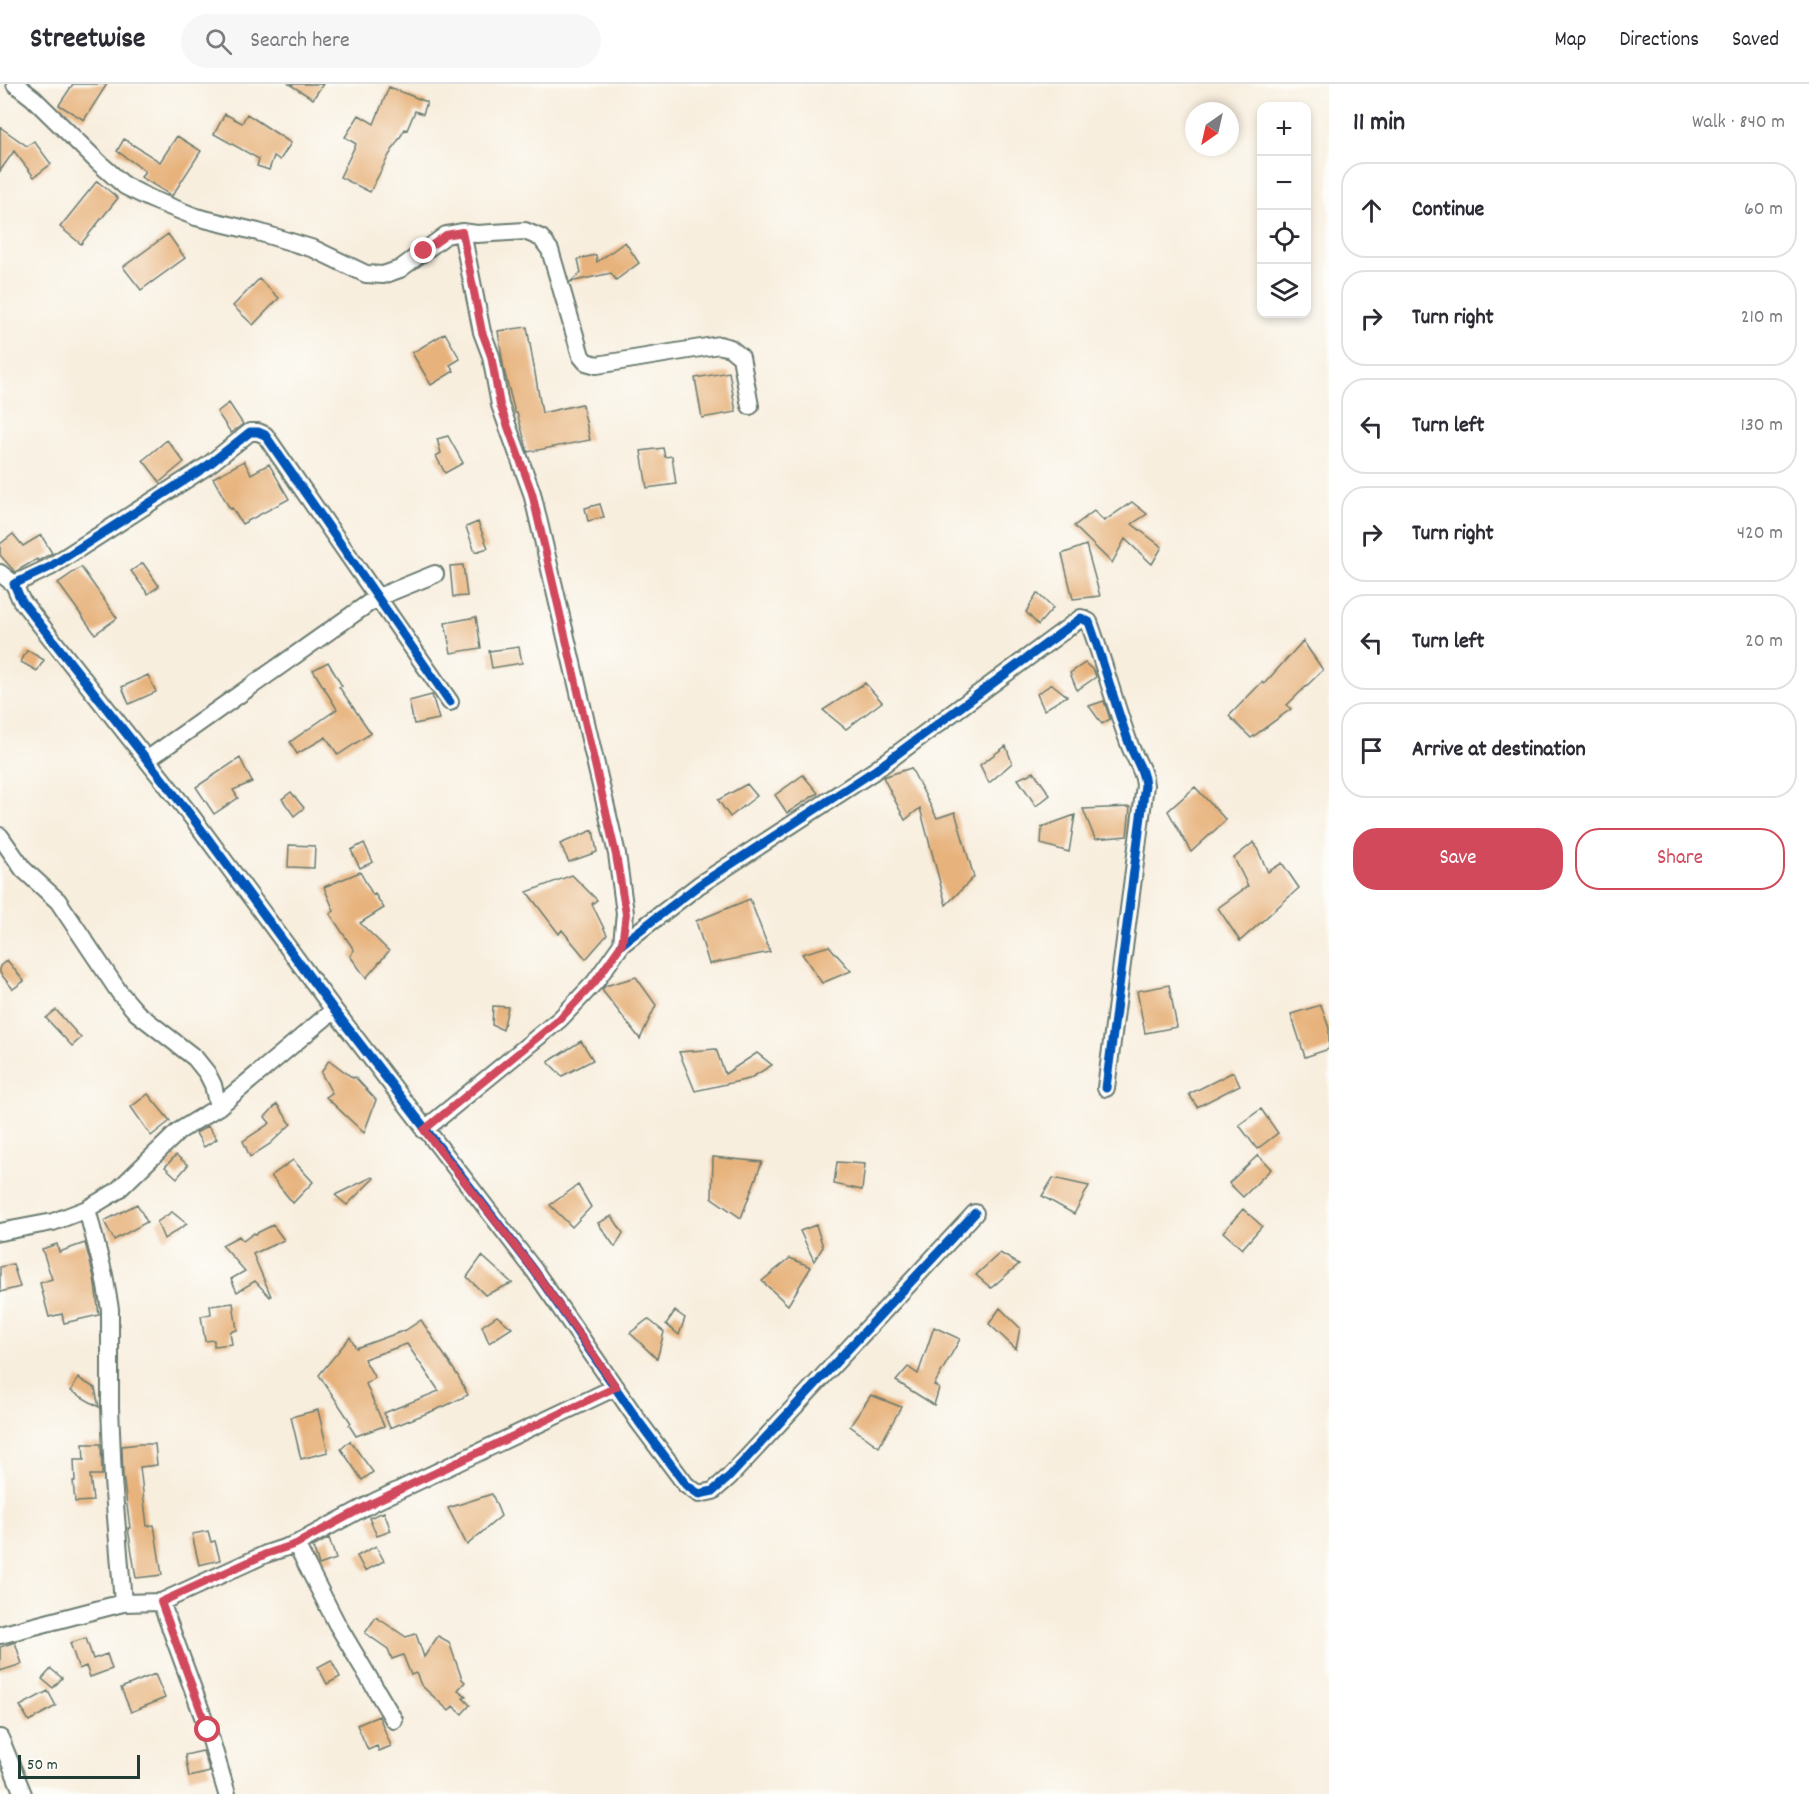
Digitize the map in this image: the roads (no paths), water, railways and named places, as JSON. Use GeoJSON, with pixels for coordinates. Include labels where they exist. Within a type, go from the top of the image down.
{"type":"FeatureCollection","features":[{"type":"Feature","properties":{"kind":"street"},"geometry":{"type":"LineString","coordinates":[[15,84],[56,119],[125,186],[151,200],[196,217],[314,249],[366,274],[383,275],[400,269],[446,235],[462,232],[477,234],[525,231],[541,238],[550,250],[581,356],[586,362],[597,365],[719,345],[730,348],[741,357],[750,406]]}},
{"type":"Feature","properties":{"kind":"street"},"geometry":{"type":"LineString","coordinates":[[462,232],[482,332],[491,356],[500,405],[532,493],[616,855],[626,914],[622,944]]}},
{"type":"Feature","properties":{"kind":"street"},"geometry":{"type":"LineString","coordinates":[[14,584],[51,567],[207,466],[250,432],[258,432],[265,435],[450,702]]}},
{"type":"Feature","properties":{"kind":"street"},"geometry":{"type":"LineString","coordinates":[[0,573],[14,584],[21,600],[148,759],[424,1130],[534,1270],[686,1485],[699,1494],[713,1491],[729,1477],[975,1213]]}},
{"type":"Feature","properties":{"kind":"street"},"geometry":{"type":"LineString","coordinates":[[148,759],[376,598],[435,574]]}},
{"type":"Feature","properties":{"kind":"street"},"geometry":{"type":"LineString","coordinates":[[424,1130],[560,1019],[595,982],[622,944],[699,885],[874,771],[1081,618],[1089,622],[1131,748],[1143,772],[1145,785],[1106,1088]]}},
{"type":"Feature","properties":{"kind":"street"},"geometry":{"type":"LineString","coordinates":[[0,836],[23,869],[58,901],[119,992],[137,1013],[195,1058],[213,1085],[218,1107]]}},
{"type":"Feature","properties":{"kind":"street"},"geometry":{"type":"LineString","coordinates":[[0,1232],[53,1222],[87,1209],[117,1191],[178,1131],[218,1107],[334,1010]]}},
{"type":"Feature","properties":{"kind":"street"},"geometry":{"type":"LineString","coordinates":[[87,1209],[111,1309],[111,1438],[123,1603]]}},
{"type":"Feature","properties":{"kind":"street"},"geometry":{"type":"LineString","coordinates":[[0,1635],[123,1603],[161,1602],[266,1554],[296,1544],[374,1502],[616,1387]]}},
{"type":"Feature","properties":{"kind":"street"},"geometry":{"type":"LineString","coordinates":[[296,1544],[337,1624],[394,1720]]}},
{"type":"Feature","properties":{"kind":"street"},"geometry":{"type":"LineString","coordinates":[[161,1602],[208,1730],[227,1794]]}},
{"type":"Feature","properties":{"kind":"street"},"geometry":{"type":"LineString","coordinates":[[0,1738],[23,1794]]}}]}
